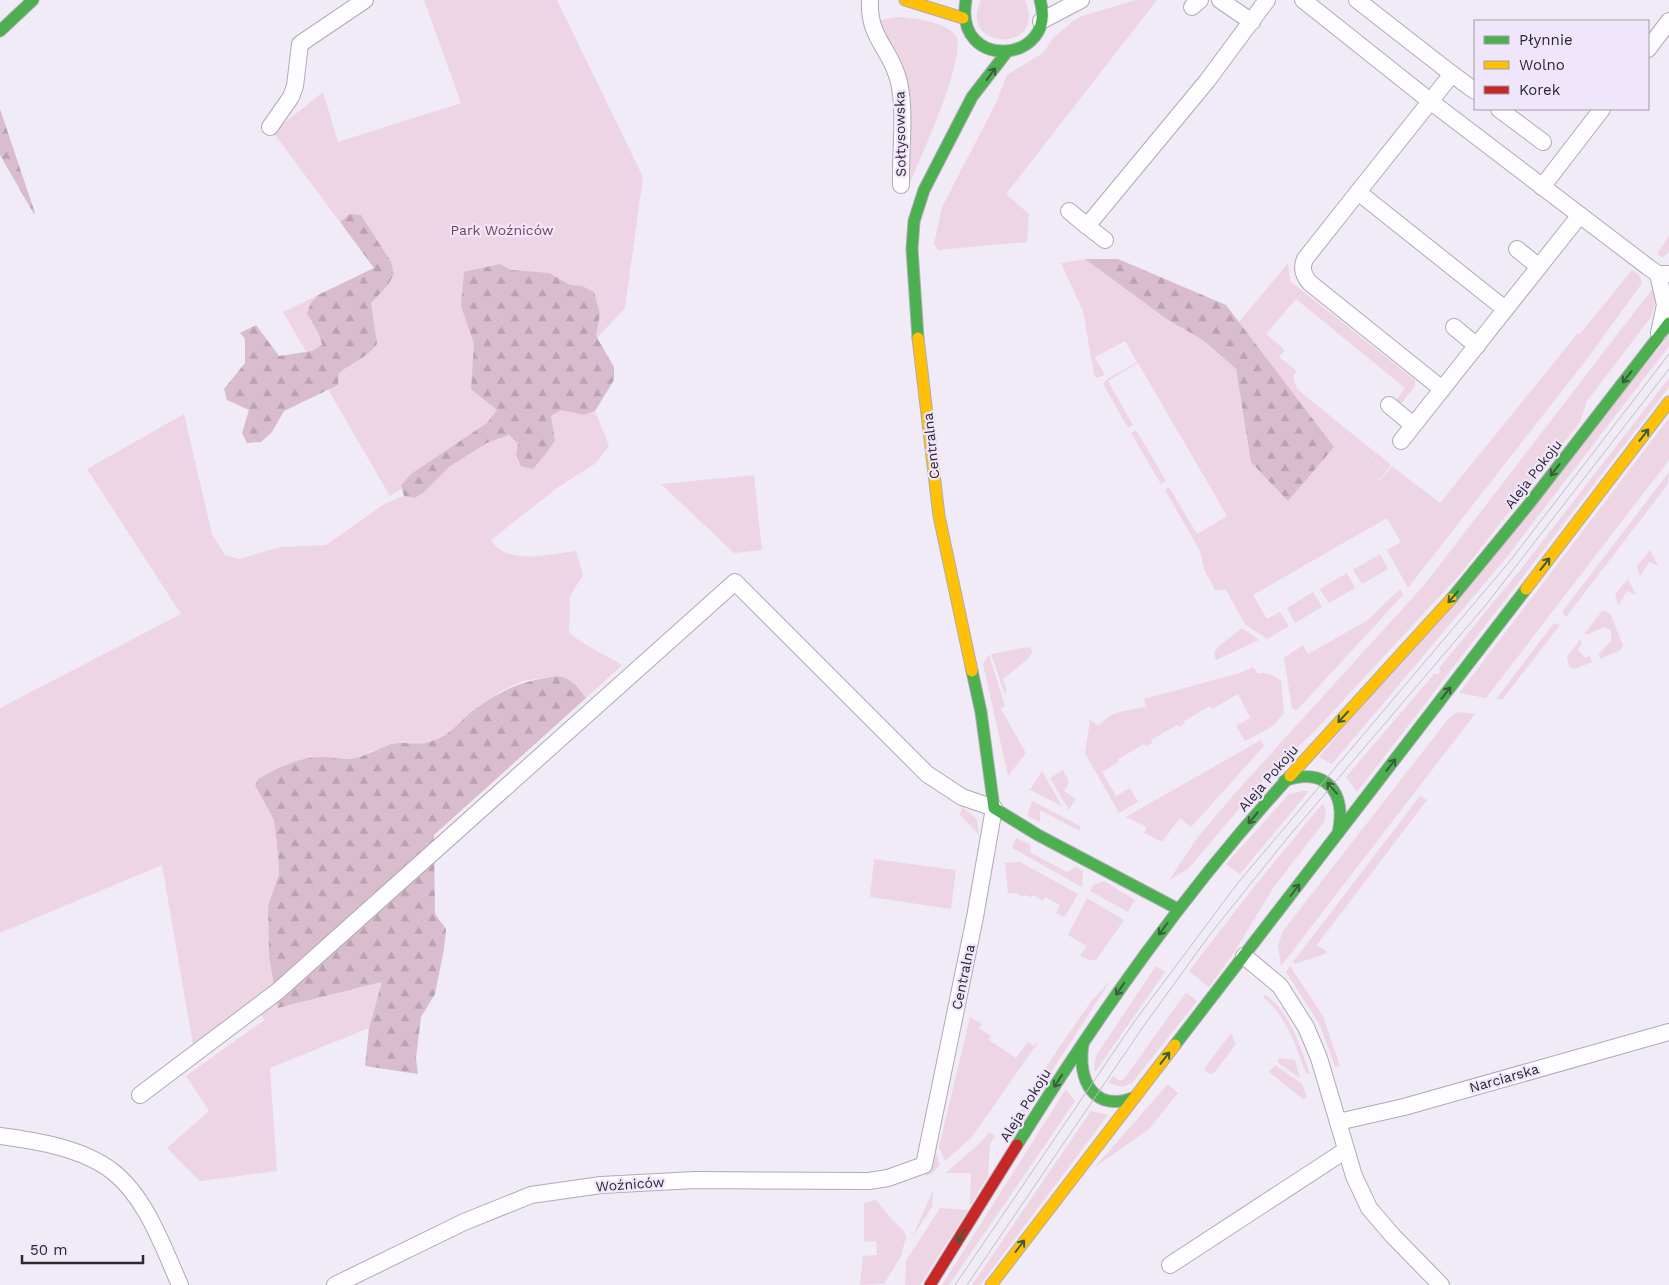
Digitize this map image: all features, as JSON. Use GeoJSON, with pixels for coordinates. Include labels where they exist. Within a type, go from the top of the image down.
{"type":"FeatureCollection","features":[{"type":"Feature","properties":{"kind":"main road"},"geometry":{"type":"LineString","coordinates":[[0,31],[33,0]]}},
{"type":"Feature","properties":{"kind":"main road"},"geometry":{"type":"LineString","coordinates":[[966,0],[963,18],[967,31],[977,48],[998,53],[1006,53],[1023,48],[1033,39],[1041,21],[1040,0]]}},
{"type":"Feature","properties":{"kind":"main road"},"geometry":{"type":"LineString","coordinates":[[915,1],[941,13],[963,18]]}},
{"type":"Feature","properties":{"kind":"main road","name":"Centralna"},"geometry":{"type":"LineString","coordinates":[[994,808],[981,712],[939,516],[912,271],[912,233],[920,199],[975,93],[991,76],[1006,53]]}},
{"type":"Feature","properties":{"kind":"main road","name":"Centralna"},"geometry":{"type":"LineString","coordinates":[[975,93],[976,70]]}},
{"type":"Feature","properties":{"kind":"main road","name":"Aleja Pokoju"},"geometry":{"type":"LineString","coordinates":[[930,1285],[1084,1040],[1178,909],[1284,781],[1439,612],[1499,542],[1669,323]]}},
{"type":"Feature","properties":{"kind":"main road"},"geometry":{"type":"LineString","coordinates":[[991,1285],[1669,402]]}},
{"type":"Feature","properties":{"kind":"main road"},"geometry":{"type":"LineString","coordinates":[[1284,781],[1304,775],[1320,778],[1331,786],[1342,808],[1338,833]]}},
{"type":"Feature","properties":{"kind":"main road"},"geometry":{"type":"LineString","coordinates":[[994,808],[1017,824],[1136,883],[1178,909]]}},
{"type":"Feature","properties":{"kind":"main road"},"geometry":{"type":"LineString","coordinates":[[1084,1040],[1080,1068],[1082,1080],[1088,1090],[1096,1096],[1114,1101],[1124,1102],[1135,1097]]}},
{"type":"Feature","properties":{"kind":"street"},"geometry":{"type":"LineString","coordinates":[[270,127],[291,97],[295,86],[300,44],[365,0]]}},
{"type":"Feature","properties":{"kind":"street","name":"Sołtysowska"},"geometry":{"type":"LineString","coordinates":[[870,0],[872,27],[894,68],[900,91],[901,185]]}},
{"type":"Feature","properties":{"kind":"street"},"geometry":{"type":"LineString","coordinates":[[1041,21],[1081,0]]}},
{"type":"Feature","properties":{"kind":"street"},"geometry":{"type":"LineString","coordinates":[[1220,0],[1252,22]]}},
{"type":"Feature","properties":{"kind":"street"},"geometry":{"type":"LineString","coordinates":[[1087,226],[1186,108],[1267,0]]}},
{"type":"Feature","properties":{"kind":"street"},"geometry":{"type":"LineString","coordinates":[[1304,0],[1430,101],[1542,187],[1664,274],[1665,305],[1657,338]]}},
{"type":"Feature","properties":{"kind":"street"},"geometry":{"type":"LineString","coordinates":[[1357,0],[1474,90]]}},
{"type":"Feature","properties":{"kind":"street"},"geometry":{"type":"LineString","coordinates":[[1649,48],[1669,21]]}},
{"type":"Feature","properties":{"kind":"street"},"geometry":{"type":"LineString","coordinates":[[1442,389],[1310,283],[1304,274],[1303,265],[1305,259],[1452,74]]}},
{"type":"Feature","properties":{"kind":"street"},"geometry":{"type":"LineString","coordinates":[[1500,110],[1543,142]]}},
{"type":"Feature","properties":{"kind":"street"},"geometry":{"type":"LineString","coordinates":[[1542,187],[1601,110]]}},
{"type":"Feature","properties":{"kind":"street"},"geometry":{"type":"LineString","coordinates":[[1358,192],[1506,310]]}},
{"type":"Feature","properties":{"kind":"street"},"geometry":{"type":"LineString","coordinates":[[1070,211],[1106,240]]}},
{"type":"Feature","properties":{"kind":"street"},"geometry":{"type":"LineString","coordinates":[[1401,441],[1580,215]]}},
{"type":"Feature","properties":{"kind":"street"},"geometry":{"type":"LineString","coordinates":[[1517,249],[1539,267]]}},
{"type":"Feature","properties":{"kind":"street"},"geometry":{"type":"LineString","coordinates":[[1454,327],[1476,346]]}},
{"type":"Feature","properties":{"kind":"street"},"geometry":{"type":"LineString","coordinates":[[1389,405],[1413,425]]}},
{"type":"Feature","properties":{"kind":"street"},"geometry":{"type":"LineString","coordinates":[[140,1095],[278,991],[735,582],[927,774],[955,793],[994,808]]}},
{"type":"Feature","properties":{"kind":"street","name":"Centralna"},"geometry":{"type":"LineString","coordinates":[[928,1145],[975,917],[994,808]]}},
{"type":"Feature","properties":{"kind":"street"},"geometry":{"type":"LineString","coordinates":[[1244,956],[1280,986],[1306,1027],[1319,1058],[1346,1150],[1362,1193],[1375,1216],[1442,1285]]}},
{"type":"Feature","properties":{"kind":"street","name":"Narciarska"},"geometry":{"type":"LineString","coordinates":[[1338,1122],[1404,1107],[1669,1032]]}},
{"type":"Feature","properties":{"kind":"street"},"geometry":{"type":"LineString","coordinates":[[0,1136],[34,1140],[57,1147],[91,1159],[111,1170],[127,1185],[140,1203],[180,1285]]}},
{"type":"Feature","properties":{"kind":"street","name":"Woźniców"},"geometry":{"type":"LineString","coordinates":[[334,1285],[464,1222],[531,1195],[601,1185],[695,1180],[878,1180],[924,1164],[928,1145]]}},
{"type":"Feature","properties":{"kind":"street"},"geometry":{"type":"LineString","coordinates":[[1170,1265],[1346,1150]]}},
{"type":"Feature","properties":{"kind":"green space","name":"Park Woźniców"},"geometry":{"type":"Polygon","coordinates":[[[424,0],[557,0],[643,177],[625,308],[526,414],[390,496],[283,312],[374,268],[273,132],[323,92],[338,142],[461,103],[424,0]]]}},
{"type":"Feature","properties":{"kind":"green space"},"geometry":{"type":"Polygon","coordinates":[[[981,0],[1025,0],[1029,18],[1025,30],[1015,37],[1003,39],[990,37],[981,29],[977,17],[981,0]]]}},
{"type":"Feature","properties":{"kind":"green space"},"geometry":{"type":"Polygon","coordinates":[[[1136,0],[1157,0],[1006,194],[1029,214],[1027,242],[938,250],[934,244],[942,207],[996,103],[1007,75],[1043,53],[1053,38],[1073,21],[1082,16],[1136,0]]]}},
{"type":"Feature","properties":{"kind":"green space"},"geometry":{"type":"Polygon","coordinates":[[[896,17],[938,24],[952,31],[956,36],[958,47],[949,84],[933,130],[911,181],[905,184],[907,82],[903,68],[877,21],[896,17]]]}},
{"type":"Feature","properties":{"kind":"green space"},"geometry":{"type":"Polygon","coordinates":[[[0,109],[35,213],[34,214],[0,155],[0,109]]]}},
{"type":"Feature","properties":{"kind":"green space"},"geometry":{"type":"Polygon","coordinates":[[[350,214],[361,215],[391,262],[394,274],[388,285],[371,303],[377,344],[369,353],[339,373],[338,385],[284,411],[272,432],[261,442],[247,443],[242,433],[249,410],[227,400],[224,389],[245,363],[245,339],[240,333],[256,325],[279,356],[312,351],[322,345],[319,334],[307,313],[311,303],[318,295],[374,268],[341,223],[350,214]]]}},
{"type":"Feature","properties":{"kind":"green space"},"geometry":{"type":"Polygon","coordinates":[[[1669,236],[1669,252],[1662,258],[1658,252],[1669,236]]]}},
{"type":"Feature","properties":{"kind":"green space"},"geometry":{"type":"Polygon","coordinates":[[[1085,259],[1168,320],[1203,340],[1236,369],[1251,462],[1334,447],[1239,322],[1288,263],[1290,281],[1415,380],[1415,386],[1400,405],[1395,401],[1405,388],[1296,299],[1266,334],[1285,350],[1279,357],[1297,371],[1293,376],[1297,389],[1376,453],[1364,467],[1377,453],[1391,465],[1380,479],[1373,474],[1380,480],[1392,466],[1440,503],[1578,333],[1580,334],[1632,270],[1639,275],[1642,283],[1593,351],[1408,588],[1387,550],[1401,542],[1387,518],[1253,595],[1267,619],[1280,612],[1289,626],[1267,639],[1245,624],[1226,590],[1215,590],[1204,569],[1200,551],[1165,490],[1169,487],[1197,534],[1227,516],[1138,363],[1108,381],[1133,425],[1128,428],[1103,384],[1107,379],[1137,362],[1125,341],[1095,357],[1105,375],[1097,378],[1094,374],[1083,311],[1061,263],[1085,259]]]}},
{"type":"Feature","properties":{"kind":"green space"},"geometry":{"type":"Polygon","coordinates":[[[1085,259],[1118,259],[1226,305],[1334,447],[1288,501],[1251,462],[1236,369],[1203,340],[1168,320],[1085,259]]]}},
{"type":"Feature","properties":{"kind":"green space"},"geometry":{"type":"Polygon","coordinates":[[[500,264],[511,270],[549,273],[570,285],[582,286],[594,292],[600,314],[596,336],[614,367],[614,380],[595,411],[584,415],[561,410],[551,416],[555,440],[533,469],[521,466],[516,455],[518,443],[509,435],[487,443],[449,467],[424,492],[415,498],[404,496],[401,485],[411,474],[487,423],[497,410],[471,389],[474,344],[461,306],[464,272],[500,264]]]}},
{"type":"Feature","properties":{"kind":"green space"},"geometry":{"type":"Polygon","coordinates":[[[1653,288],[1656,300],[1651,317],[1587,401],[1580,422],[1461,573],[1312,734],[1273,769],[1188,869],[1169,880],[1198,837],[1236,792],[1425,584],[1653,288]]]}},
{"type":"Feature","properties":{"kind":"green space"},"geometry":{"type":"Polygon","coordinates":[[[1669,336],[1669,346],[1506,558],[1332,764],[1319,757],[1669,336]]]}},
{"type":"Feature","properties":{"kind":"green space"},"geometry":{"type":"Polygon","coordinates":[[[1669,378],[1669,387],[1357,792],[1346,777],[1434,674],[1438,674],[1441,671],[1439,668],[1521,569],[1669,378]]]}},
{"type":"Feature","properties":{"kind":"green space"},"geometry":{"type":"Polygon","coordinates":[[[561,410],[584,415],[595,411],[609,446],[596,463],[557,488],[491,540],[498,548],[518,556],[542,556],[576,551],[583,575],[570,596],[569,633],[622,665],[586,698],[578,687],[556,676],[523,681],[501,691],[488,702],[474,710],[454,730],[433,741],[417,745],[392,743],[354,759],[337,760],[329,758],[287,764],[258,779],[255,786],[274,820],[278,855],[279,874],[268,906],[269,957],[278,1008],[382,982],[369,1028],[270,1068],[277,1171],[200,1181],[167,1148],[209,1111],[186,1076],[264,1020],[254,1001],[193,1045],[162,865],[0,933],[0,708],[181,614],[87,469],[184,414],[212,534],[225,555],[239,559],[281,547],[326,545],[386,503],[404,496],[415,498],[424,492],[449,467],[487,443],[510,435],[518,443],[516,455],[555,440],[551,416],[561,410]]]}},
{"type":"Feature","properties":{"kind":"green space"},"geometry":{"type":"Polygon","coordinates":[[[1669,418],[1669,460],[1486,698],[1459,693],[1669,418]]]}},
{"type":"Feature","properties":{"kind":"green space"},"geometry":{"type":"Polygon","coordinates":[[[1136,430],[1166,481],[1161,484],[1131,433],[1136,430]]]}},
{"type":"Feature","properties":{"kind":"green space"},"geometry":{"type":"Polygon","coordinates":[[[1669,472],[1668,484],[1566,617],[1562,612],[1669,472]]]}},
{"type":"Feature","properties":{"kind":"green space"},"geometry":{"type":"Polygon","coordinates":[[[754,475],[762,550],[734,553],[661,484],[754,475]]]}},
{"type":"Feature","properties":{"kind":"green space"},"geometry":{"type":"Polygon","coordinates":[[[1650,550],[1658,566],[1649,562],[1640,577],[1637,566],[1650,550]]]}},
{"type":"Feature","properties":{"kind":"green space"},"geometry":{"type":"Polygon","coordinates":[[[1380,554],[1388,569],[1362,584],[1353,570],[1380,554]]]}},
{"type":"Feature","properties":{"kind":"green space"},"geometry":{"type":"Polygon","coordinates":[[[1347,573],[1355,588],[1329,603],[1320,589],[1347,573]]]}},
{"type":"Feature","properties":{"kind":"green space"},"geometry":{"type":"Polygon","coordinates":[[[1628,579],[1636,595],[1627,591],[1618,606],[1615,594],[1628,579]]]}},
{"type":"Feature","properties":{"kind":"green space"},"geometry":{"type":"Polygon","coordinates":[[[1400,589],[1403,595],[1296,711],[1292,708],[1284,658],[1303,645],[1308,654],[1368,620],[1400,589]]]}},
{"type":"Feature","properties":{"kind":"green space"},"geometry":{"type":"Polygon","coordinates":[[[1313,592],[1322,607],[1295,623],[1287,608],[1313,592]]]}},
{"type":"Feature","properties":{"kind":"green space"},"geometry":{"type":"Polygon","coordinates":[[[1603,610],[1610,613],[1623,645],[1621,650],[1600,659],[1599,654],[1611,641],[1611,631],[1604,627],[1586,635],[1585,633],[1603,610]]]}},
{"type":"Feature","properties":{"kind":"green space"},"geometry":{"type":"Polygon","coordinates":[[[1554,623],[1560,625],[1502,700],[1496,699],[1554,623]]]}},
{"type":"Feature","properties":{"kind":"green space"},"geometry":{"type":"Polygon","coordinates":[[[1242,628],[1259,640],[1216,660],[1214,653],[1219,646],[1242,628]]]}},
{"type":"Feature","properties":{"kind":"green space"},"geometry":{"type":"Polygon","coordinates":[[[1580,640],[1582,642],[1578,650],[1585,658],[1590,656],[1592,662],[1575,669],[1569,666],[1567,657],[1580,640]]]}},
{"type":"Feature","properties":{"kind":"green space"},"geometry":{"type":"Polygon","coordinates":[[[1028,647],[1033,650],[1029,658],[1003,679],[1007,691],[1004,692],[991,654],[1028,647]]]}},
{"type":"Feature","properties":{"kind":"green space"},"geometry":{"type":"Polygon","coordinates":[[[989,655],[1005,706],[1001,709],[1026,753],[1008,776],[983,664],[989,655]]]}},
{"type":"Feature","properties":{"kind":"green space"},"geometry":{"type":"Polygon","coordinates":[[[1253,667],[1258,674],[1267,674],[1281,681],[1284,713],[1273,726],[1245,741],[1236,726],[1250,718],[1238,694],[1212,709],[1210,706],[1184,721],[1185,723],[1179,727],[1177,725],[1151,740],[1152,743],[1146,747],[1144,744],[1118,759],[1119,762],[1102,772],[1116,796],[1130,788],[1138,802],[1119,813],[1085,753],[1090,720],[1099,726],[1114,714],[1146,707],[1144,699],[1240,673],[1253,667]]]}},
{"type":"Feature","properties":{"kind":"green space"},"geometry":{"type":"Polygon","coordinates":[[[556,676],[570,680],[586,698],[434,835],[435,914],[446,929],[435,994],[421,1017],[416,1058],[418,1074],[365,1066],[369,1028],[382,982],[278,1008],[269,957],[268,906],[279,874],[278,855],[274,820],[255,786],[258,779],[281,767],[313,757],[351,759],[391,744],[421,744],[432,741],[445,735],[468,714],[504,691],[531,681],[556,676]]]}},
{"type":"Feature","properties":{"kind":"green space"},"geometry":{"type":"Polygon","coordinates":[[[1457,712],[1475,714],[1281,966],[1278,945],[1283,931],[1449,718],[1457,712]]]}},
{"type":"Feature","properties":{"kind":"green space"},"geometry":{"type":"Polygon","coordinates":[[[1261,740],[1264,746],[1191,827],[1180,818],[1162,842],[1144,833],[1147,827],[1126,817],[1261,740]]]}},
{"type":"Feature","properties":{"kind":"green space"},"geometry":{"type":"Polygon","coordinates":[[[1063,770],[1069,782],[1064,791],[1076,799],[1069,810],[1050,778],[1063,770]]]}},
{"type":"Feature","properties":{"kind":"green space"},"geometry":{"type":"Polygon","coordinates":[[[1042,771],[1062,806],[1030,790],[1042,771]]]}},
{"type":"Feature","properties":{"kind":"green space"},"geometry":{"type":"Polygon","coordinates":[[[1309,791],[1240,874],[1226,864],[1289,794],[1309,791]]]}},
{"type":"Feature","properties":{"kind":"green space"},"geometry":{"type":"Polygon","coordinates":[[[1420,796],[1427,800],[1316,946],[1324,949],[1327,953],[1295,964],[1293,962],[1420,796]]]}},
{"type":"Feature","properties":{"kind":"green space"},"geometry":{"type":"Polygon","coordinates":[[[1032,801],[1080,826],[1080,831],[1040,810],[1040,822],[1027,816],[1032,801]]]}},
{"type":"Feature","properties":{"kind":"green space"},"geometry":{"type":"Polygon","coordinates":[[[1323,803],[1326,812],[1324,822],[1273,888],[1233,954],[1209,987],[1189,971],[1253,888],[1323,803]]]}},
{"type":"Feature","properties":{"kind":"green space"},"geometry":{"type":"Polygon","coordinates":[[[962,807],[977,819],[979,835],[960,815],[962,807]]]}},
{"type":"Feature","properties":{"kind":"green space"},"geometry":{"type":"Polygon","coordinates":[[[1016,838],[1030,844],[1031,853],[1067,872],[1076,867],[1083,871],[1082,887],[1012,848],[1016,838]]]}},
{"type":"Feature","properties":{"kind":"green space"},"geometry":{"type":"Polygon","coordinates":[[[874,859],[956,870],[951,909],[870,897],[874,859]]]}},
{"type":"Feature","properties":{"kind":"green space"},"geometry":{"type":"Polygon","coordinates":[[[1020,862],[1078,894],[1066,915],[1063,917],[1056,913],[1060,905],[1045,897],[1043,901],[1033,895],[1031,897],[1024,895],[1023,897],[1016,893],[1008,894],[1005,863],[1020,862]]]}},
{"type":"Feature","properties":{"kind":"green space"},"geometry":{"type":"Polygon","coordinates":[[[1104,881],[1135,900],[1128,912],[1090,891],[1093,885],[1104,881]]]}},
{"type":"Feature","properties":{"kind":"green space"},"geometry":{"type":"Polygon","coordinates":[[[1087,898],[1124,920],[1096,960],[1089,960],[1080,956],[1087,946],[1068,935],[1087,898]]]}},
{"type":"Feature","properties":{"kind":"green space"},"geometry":{"type":"Polygon","coordinates":[[[1156,966],[1165,972],[1095,1072],[1094,1064],[1097,1054],[1156,966]]]}},
{"type":"Feature","properties":{"kind":"green space"},"geometry":{"type":"Polygon","coordinates":[[[1290,966],[1323,1016],[1340,1066],[1335,1067],[1320,1025],[1286,972],[1290,966]]]}},
{"type":"Feature","properties":{"kind":"green space"},"geometry":{"type":"Polygon","coordinates":[[[1111,980],[1004,1145],[1007,1133],[1052,1058],[1092,1000],[1111,980]]]}},
{"type":"Feature","properties":{"kind":"green space"},"geometry":{"type":"Polygon","coordinates":[[[1187,993],[1197,1001],[1132,1083],[1122,1087],[1108,1083],[1113,1076],[1120,1081],[1124,1079],[1187,993]]]}},
{"type":"Feature","properties":{"kind":"green space"},"geometry":{"type":"Polygon","coordinates":[[[1265,995],[1281,1010],[1293,1030],[1310,1074],[1306,1074],[1285,1023],[1263,997],[1265,995]]]}},
{"type":"Feature","properties":{"kind":"green space"},"geometry":{"type":"Polygon","coordinates":[[[970,1017],[982,1024],[979,1028],[991,1036],[989,1040],[1016,1058],[1028,1042],[1033,1046],[1039,1041],[972,1137],[945,1161],[939,1147],[970,1017]]]}},
{"type":"Feature","properties":{"kind":"green space"},"geometry":{"type":"Polygon","coordinates":[[[1231,1033],[1236,1044],[1214,1073],[1210,1074],[1204,1069],[1231,1033]]]}},
{"type":"Feature","properties":{"kind":"green space"},"geometry":{"type":"Polygon","coordinates":[[[1280,1058],[1295,1060],[1300,1078],[1277,1062],[1280,1058]]]}},
{"type":"Feature","properties":{"kind":"green space"},"geometry":{"type":"Polygon","coordinates":[[[1275,1065],[1302,1084],[1307,1097],[1303,1099],[1269,1072],[1275,1065]]]}},
{"type":"Feature","properties":{"kind":"green space"},"geometry":{"type":"Polygon","coordinates":[[[1168,1084],[1178,1093],[1149,1129],[1095,1167],[1168,1084]]]}},
{"type":"Feature","properties":{"kind":"green space"},"geometry":{"type":"Polygon","coordinates":[[[1066,1089],[1075,1101],[949,1285],[942,1285],[1066,1089]]]}},
{"type":"Feature","properties":{"kind":"green space"},"geometry":{"type":"Polygon","coordinates":[[[1091,1111],[1108,1115],[980,1285],[972,1285],[1091,1111]]]}},
{"type":"Feature","properties":{"kind":"green space"},"geometry":{"type":"Polygon","coordinates":[[[989,1132],[995,1136],[990,1144],[988,1176],[970,1206],[971,1173],[946,1173],[981,1142],[989,1132]]]}},
{"type":"Feature","properties":{"kind":"green space"},"geometry":{"type":"Polygon","coordinates":[[[936,1152],[940,1165],[931,1174],[924,1177],[932,1167],[936,1152]]]}},
{"type":"Feature","properties":{"kind":"green space"},"geometry":{"type":"Polygon","coordinates":[[[933,1190],[932,1207],[912,1238],[933,1190]]]}},
{"type":"Feature","properties":{"kind":"green space"},"geometry":{"type":"Polygon","coordinates":[[[876,1200],[904,1231],[906,1237],[901,1256],[884,1284],[860,1285],[863,1256],[877,1255],[876,1241],[864,1242],[864,1203],[876,1200]]]}},
{"type":"Feature","properties":{"kind":"green space"},"geometry":{"type":"Polygon","coordinates":[[[940,1208],[968,1210],[920,1285],[905,1285],[906,1261],[940,1208]]]}},
{"type":"Feature","properties":{"kind":"tram line"},"geometry":{"type":"LineString","coordinates":[[955,1285],[1134,1022],[1237,884],[1510,561],[1669,354]]}},
{"type":"Feature","properties":{"kind":"tram line"},"geometry":{"type":"LineString","coordinates":[[967,1285],[1143,1027],[1211,933],[1289,836],[1485,606],[1669,369]]}},
{"type":"Feature","properties":{"kind":"traffic: fast"},"geometry":{"type":"LineString","coordinates":[[0,31],[33,0]]}},
{"type":"Feature","properties":{"kind":"traffic: fast"},"geometry":{"type":"LineString","coordinates":[[966,0],[966,24],[975,40],[989,49],[1005,51],[1022,47],[1035,37],[1042,21],[1040,0]]}},
{"type":"Feature","properties":{"kind":"traffic: fast"},"geometry":{"type":"LineString","coordinates":[[918,338],[912,249],[914,221],[924,190],[972,97],[1006,53]]}},
{"type":"Feature","properties":{"kind":"traffic: fast"},"geometry":{"type":"LineString","coordinates":[[1451,599],[1529,504],[1669,323]]}},
{"type":"Feature","properties":{"kind":"traffic: fast"},"geometry":{"type":"LineString","coordinates":[[1175,1045],[1526,589]]}},
{"type":"Feature","properties":{"kind":"traffic: fast"},"geometry":{"type":"LineString","coordinates":[[972,671],[981,712],[994,808],[1038,835],[1178,909]]}},
{"type":"Feature","properties":{"kind":"traffic: fast"},"geometry":{"type":"LineString","coordinates":[[1017,1145],[1080,1048],[1145,954],[1215,863],[1290,776]]}},
{"type":"Feature","properties":{"kind":"traffic: fast"},"geometry":{"type":"LineString","coordinates":[[1284,781],[1299,777],[1311,777],[1322,780],[1330,786],[1336,795],[1339,805],[1338,833]]}},
{"type":"Feature","properties":{"kind":"traffic: fast"},"geometry":{"type":"LineString","coordinates":[[1083,1044],[1083,1070],[1091,1090],[1099,1097],[1109,1101],[1121,1101],[1135,1097]]}},
{"type":"Feature","properties":{"kind":"traffic: slow"},"geometry":{"type":"LineString","coordinates":[[905,0],[963,18]]}},
{"type":"Feature","properties":{"kind":"traffic: slow"},"geometry":{"type":"LineString","coordinates":[[918,338],[939,516],[972,671]]}},
{"type":"Feature","properties":{"kind":"traffic: slow"},"geometry":{"type":"LineString","coordinates":[[1526,589],[1669,402]]}},
{"type":"Feature","properties":{"kind":"traffic: slow"},"geometry":{"type":"LineString","coordinates":[[1290,776],[1451,599]]}},
{"type":"Feature","properties":{"kind":"traffic: slow"},"geometry":{"type":"LineString","coordinates":[[991,1285],[1175,1045]]}},
{"type":"Feature","properties":{"kind":"traffic: jam"},"geometry":{"type":"LineString","coordinates":[[930,1285],[1017,1145]]}}]}
